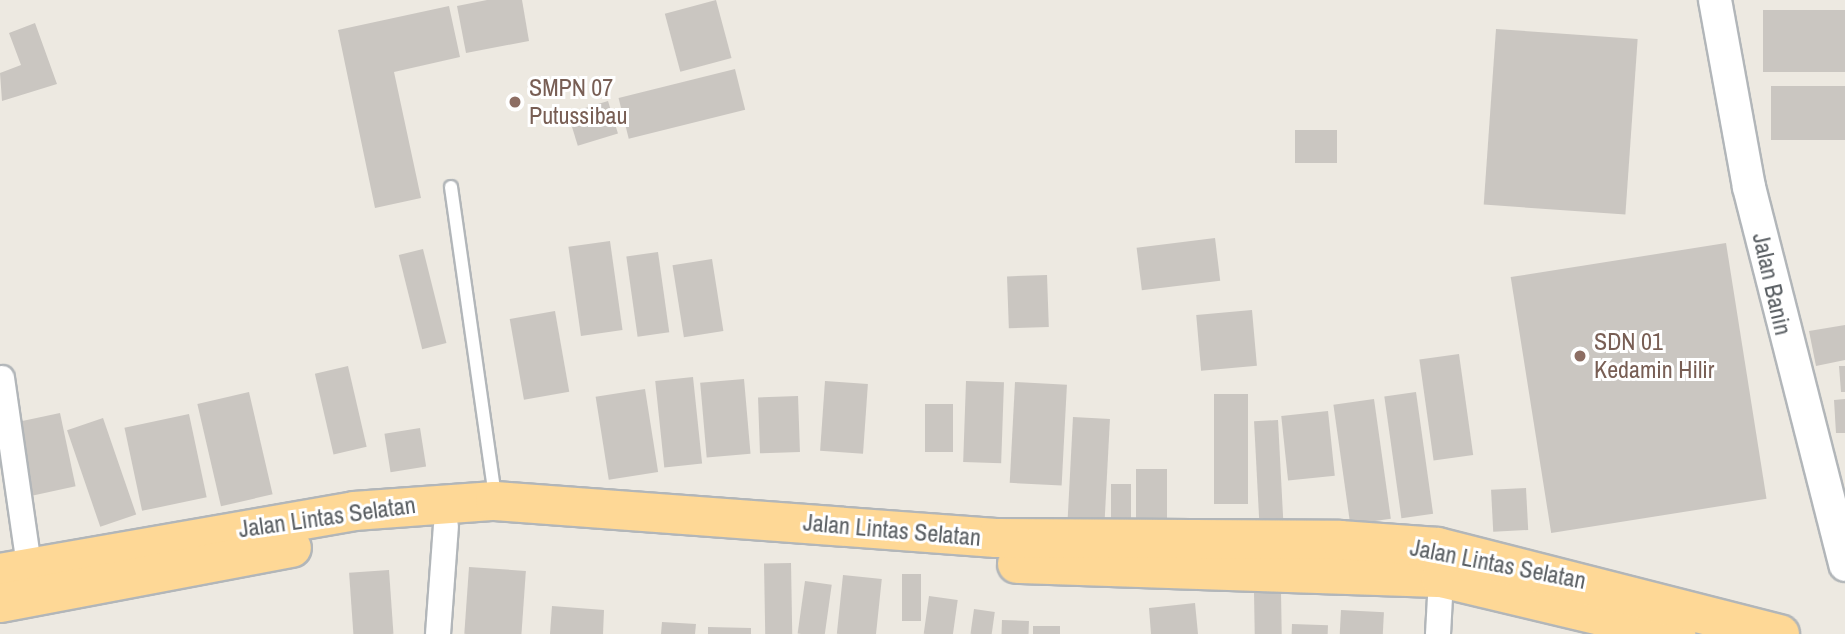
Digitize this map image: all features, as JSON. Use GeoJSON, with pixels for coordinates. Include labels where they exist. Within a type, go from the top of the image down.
{"type":"FeatureCollection","features":[{"type":"Feature","properties":{"kind":"highway","name":"Jalan Lintas Selatan"},"geometry":{"type":"LineString","coordinates":[[0,603],[354,511],[495,501],[995,550],[1340,540],[1438,547],[1780,634]]}},
{"type":"Feature","properties":{"kind":"highway","name":"Jalan Lintas Selatan"},"geometry":{"type":"LineString","coordinates":[[14,570],[446,526],[601,528],[1441,578],[1676,634]]}},
{"type":"Feature","properties":{"kind":"street","name":"Jalan Banin"},"geometry":{"type":"LineString","coordinates":[[1715,0],[1749,187],[1845,565]]}},
{"type":"Feature","properties":{"kind":"street"},"geometry":{"type":"LineString","coordinates":[[2,378],[14,570]]}},
{"type":"Feature","properties":{"kind":"street"},"geometry":{"type":"LineString","coordinates":[[438,634],[446,526]]}},
{"type":"Feature","properties":{"kind":"street"},"geometry":{"type":"LineString","coordinates":[[1438,634],[1441,578]]}},
{"type":"Feature","properties":{"kind":"lane"},"geometry":{"type":"LineString","coordinates":[[451,187],[495,501]]}},
{"type":"Feature","properties":{"kind":"building"},"geometry":{"type":"Polygon","coordinates":[[[487,0],[522,0],[529,41],[466,53],[457,6],[487,0]]]}},
{"type":"Feature","properties":{"kind":"building"},"geometry":{"type":"Polygon","coordinates":[[[716,0],[732,58],[680,72],[665,14],[716,0]]]}},
{"type":"Feature","properties":{"kind":"building"},"geometry":{"type":"Polygon","coordinates":[[[449,6],[460,57],[394,72],[421,198],[375,208],[338,30],[449,6]]]}},
{"type":"Feature","properties":{"kind":"building"},"geometry":{"type":"Polygon","coordinates":[[[1763,10],[1845,10],[1845,72],[1763,72],[1763,10]]]}},
{"type":"Feature","properties":{"kind":"building"},"geometry":{"type":"Polygon","coordinates":[[[35,23],[57,84],[2,101],[0,73],[21,65],[9,33],[35,23]]]}},
{"type":"Feature","properties":{"kind":"building"},"geometry":{"type":"Polygon","coordinates":[[[1496,29],[1638,39],[1625,214],[1484,205],[1496,29]]]}},
{"type":"Feature","properties":{"kind":"building"},"geometry":{"type":"Polygon","coordinates":[[[735,69],[745,110],[629,139],[619,98],[735,69]]]}},
{"type":"Feature","properties":{"kind":"building"},"geometry":{"type":"Polygon","coordinates":[[[1771,86],[1845,86],[1845,140],[1771,140],[1771,86]]]}},
{"type":"Feature","properties":{"kind":"building"},"geometry":{"type":"Polygon","coordinates":[[[608,101],[618,134],[578,146],[568,113],[608,101]]]}},
{"type":"Feature","properties":{"kind":"building"},"geometry":{"type":"Polygon","coordinates":[[[1295,130],[1337,130],[1337,163],[1295,163],[1295,130]]]}},
{"type":"Feature","properties":{"kind":"building"},"geometry":{"type":"Polygon","coordinates":[[[1215,238],[1220,281],[1142,290],[1137,248],[1215,238]]]}},
{"type":"Feature","properties":{"kind":"building"},"geometry":{"type":"Polygon","coordinates":[[[610,241],[623,330],[581,336],[568,247],[610,241]]]}},
{"type":"Feature","properties":{"kind":"building"},"geometry":{"type":"Polygon","coordinates":[[[1726,243],[1767,499],[1551,533],[1511,277],[1726,243]]]}},
{"type":"Feature","properties":{"kind":"building"},"geometry":{"type":"Polygon","coordinates":[[[423,249],[446,343],[422,349],[399,255],[423,249]]]}},
{"type":"Feature","properties":{"kind":"building"},"geometry":{"type":"Polygon","coordinates":[[[658,252],[669,332],[638,337],[626,256],[658,252]]]}},
{"type":"Feature","properties":{"kind":"building"},"geometry":{"type":"Polygon","coordinates":[[[712,259],[723,331],[684,337],[672,265],[712,259]]]}},
{"type":"Feature","properties":{"kind":"building"},"geometry":{"type":"Polygon","coordinates":[[[1047,275],[1049,327],[1009,328],[1007,276],[1047,275]]]}},
{"type":"Feature","properties":{"kind":"building"},"geometry":{"type":"Polygon","coordinates":[[[1252,310],[1257,366],[1201,371],[1196,315],[1252,310]]]}},
{"type":"Feature","properties":{"kind":"building"},"geometry":{"type":"Polygon","coordinates":[[[555,311],[569,392],[524,400],[510,319],[555,311]]]}},
{"type":"Feature","properties":{"kind":"building"},"geometry":{"type":"Polygon","coordinates":[[[1845,325],[1845,360],[1816,366],[1809,331],[1845,325]]]}},
{"type":"Feature","properties":{"kind":"building"},"geometry":{"type":"Polygon","coordinates":[[[1459,354],[1473,455],[1434,461],[1419,360],[1459,354]]]}},
{"type":"Feature","properties":{"kind":"building"},"geometry":{"type":"Polygon","coordinates":[[[348,366],[367,447],[334,455],[315,374],[348,366]]]}},
{"type":"Feature","properties":{"kind":"building"},"geometry":{"type":"Polygon","coordinates":[[[1839,366],[1845,366],[1845,392],[1841,392],[1839,366]]]}},
{"type":"Feature","properties":{"kind":"building"},"geometry":{"type":"Polygon","coordinates":[[[693,377],[702,464],[664,467],[655,381],[693,377]]]}},
{"type":"Feature","properties":{"kind":"building"},"geometry":{"type":"Polygon","coordinates":[[[744,379],[751,454],[707,458],[700,383],[744,379]]]}},
{"type":"Feature","properties":{"kind":"building"},"geometry":{"type":"Polygon","coordinates":[[[825,381],[868,384],[863,454],[820,451],[825,381]]]}},
{"type":"Feature","properties":{"kind":"building"},"geometry":{"type":"Polygon","coordinates":[[[966,381],[1004,382],[1001,463],[963,462],[966,381]]]}},
{"type":"Feature","properties":{"kind":"building"},"geometry":{"type":"Polygon","coordinates":[[[1015,382],[1067,385],[1062,486],[1010,483],[1015,382]]]}},
{"type":"Feature","properties":{"kind":"building"},"geometry":{"type":"Polygon","coordinates":[[[645,389],[658,472],[609,480],[596,397],[645,389]]]}},
{"type":"Feature","properties":{"kind":"building"},"geometry":{"type":"Polygon","coordinates":[[[249,392],[273,494],[221,506],[197,404],[249,392]]]}},
{"type":"Feature","properties":{"kind":"building"},"geometry":{"type":"Polygon","coordinates":[[[1416,392],[1433,514],[1401,518],[1384,396],[1416,392]]]}},
{"type":"Feature","properties":{"kind":"building"},"geometry":{"type":"Polygon","coordinates":[[[1214,394],[1248,394],[1248,504],[1214,504],[1214,394]]]}},
{"type":"Feature","properties":{"kind":"building"},"geometry":{"type":"Polygon","coordinates":[[[798,396],[800,452],[760,453],[758,397],[798,396]]]}},
{"type":"Feature","properties":{"kind":"building"},"geometry":{"type":"Polygon","coordinates":[[[1374,399],[1391,519],[1350,525],[1333,405],[1374,399]]]}},
{"type":"Feature","properties":{"kind":"building"},"geometry":{"type":"Polygon","coordinates":[[[1845,399],[1845,433],[1836,433],[1834,400],[1845,399]]]}},
{"type":"Feature","properties":{"kind":"building"},"geometry":{"type":"Polygon","coordinates":[[[925,404],[953,404],[953,452],[925,452],[925,404]]]}},
{"type":"Feature","properties":{"kind":"building"},"geometry":{"type":"Polygon","coordinates":[[[1328,411],[1335,476],[1288,481],[1281,416],[1328,411]]]}},
{"type":"Feature","properties":{"kind":"building"},"geometry":{"type":"Polygon","coordinates":[[[60,413],[76,486],[30,496],[14,423],[60,413]]]}},
{"type":"Feature","properties":{"kind":"building"},"geometry":{"type":"Polygon","coordinates":[[[189,414],[207,497],[142,511],[124,428],[189,414]]]}},
{"type":"Feature","properties":{"kind":"building"},"geometry":{"type":"Polygon","coordinates":[[[1073,417],[1110,419],[1104,524],[1068,522],[1073,417]]]}},
{"type":"Feature","properties":{"kind":"building"},"geometry":{"type":"Polygon","coordinates":[[[103,418],[136,514],[100,527],[67,430],[103,418]]]}},
{"type":"Feature","properties":{"kind":"building"},"geometry":{"type":"Polygon","coordinates":[[[1278,420],[1283,521],[1259,522],[1254,421],[1278,420]]]}},
{"type":"Feature","properties":{"kind":"building"},"geometry":{"type":"Polygon","coordinates":[[[420,428],[426,467],[391,472],[384,434],[420,428]]]}},
{"type":"Feature","properties":{"kind":"building"},"geometry":{"type":"Polygon","coordinates":[[[1136,469],[1167,469],[1167,522],[1136,522],[1136,469]]]}},
{"type":"Feature","properties":{"kind":"building"},"geometry":{"type":"Polygon","coordinates":[[[1111,484],[1131,484],[1131,526],[1111,526],[1111,484]]]}},
{"type":"Feature","properties":{"kind":"building"},"geometry":{"type":"Polygon","coordinates":[[[1526,488],[1528,530],[1493,532],[1491,490],[1526,488]]]}},
{"type":"Feature","properties":{"kind":"building"},"geometry":{"type":"Polygon","coordinates":[[[764,563],[791,563],[792,634],[765,634],[764,563]]]}},
{"type":"Feature","properties":{"kind":"building"},"geometry":{"type":"Polygon","coordinates":[[[469,567],[526,571],[521,634],[464,634],[469,567]]]}},
{"type":"Feature","properties":{"kind":"building"},"geometry":{"type":"Polygon","coordinates":[[[389,570],[393,634],[353,634],[349,573],[389,570]]]}},
{"type":"Feature","properties":{"kind":"building"},"geometry":{"type":"Polygon","coordinates":[[[902,574],[921,574],[921,621],[902,621],[902,574]]]}},
{"type":"Feature","properties":{"kind":"building"},"geometry":{"type":"Polygon","coordinates":[[[843,575],[882,579],[876,634],[837,634],[843,575]]]}},
{"type":"Feature","properties":{"kind":"building"},"geometry":{"type":"Polygon","coordinates":[[[805,581],[832,585],[825,634],[798,633],[805,581]]]}},
{"type":"Feature","properties":{"kind":"building"},"geometry":{"type":"Polygon","coordinates":[[[1254,592],[1281,592],[1282,634],[1255,634],[1254,592]]]}},
{"type":"Feature","properties":{"kind":"building"},"geometry":{"type":"Polygon","coordinates":[[[929,596],[958,600],[953,634],[924,634],[929,596]]]}},
{"type":"Feature","properties":{"kind":"building"},"geometry":{"type":"Polygon","coordinates":[[[1195,603],[1198,634],[1151,634],[1149,608],[1195,603]]]}},
{"type":"Feature","properties":{"kind":"building"},"geometry":{"type":"Polygon","coordinates":[[[552,606],[604,610],[603,634],[550,634],[552,606]]]}},
{"type":"Feature","properties":{"kind":"building"},"geometry":{"type":"Polygon","coordinates":[[[974,609],[995,612],[992,634],[971,634],[974,609]]]}},
{"type":"Feature","properties":{"kind":"building"},"geometry":{"type":"Polygon","coordinates":[[[1341,610],[1384,612],[1383,634],[1340,634],[1341,610]]]}},
{"type":"Feature","properties":{"kind":"building"},"geometry":{"type":"Polygon","coordinates":[[[1002,620],[1029,621],[1029,634],[1002,634],[1002,620]]]}},
{"type":"Feature","properties":{"kind":"building"},"geometry":{"type":"Polygon","coordinates":[[[662,622],[696,624],[695,634],[661,634],[662,622]]]}},
{"type":"Feature","properties":{"kind":"building"},"geometry":{"type":"Polygon","coordinates":[[[1292,624],[1328,625],[1328,634],[1292,634],[1292,624]]]}},
{"type":"Feature","properties":{"kind":"building"},"geometry":{"type":"Polygon","coordinates":[[[1033,626],[1060,626],[1060,634],[1033,634],[1033,626]]]}},
{"type":"Feature","properties":{"kind":"building"},"geometry":{"type":"Polygon","coordinates":[[[708,627],[751,628],[751,634],[708,634],[708,627]]]}},
{"type":"Feature","properties":{"kind":"place","name":"SMPN 07 Putussibau"},"geometry":{"type":"Point","coordinates":[515,102]}},
{"type":"Feature","properties":{"kind":"place","name":"SDN 01 Kedamin Hilir"},"geometry":{"type":"Point","coordinates":[1580,356]}}]}
